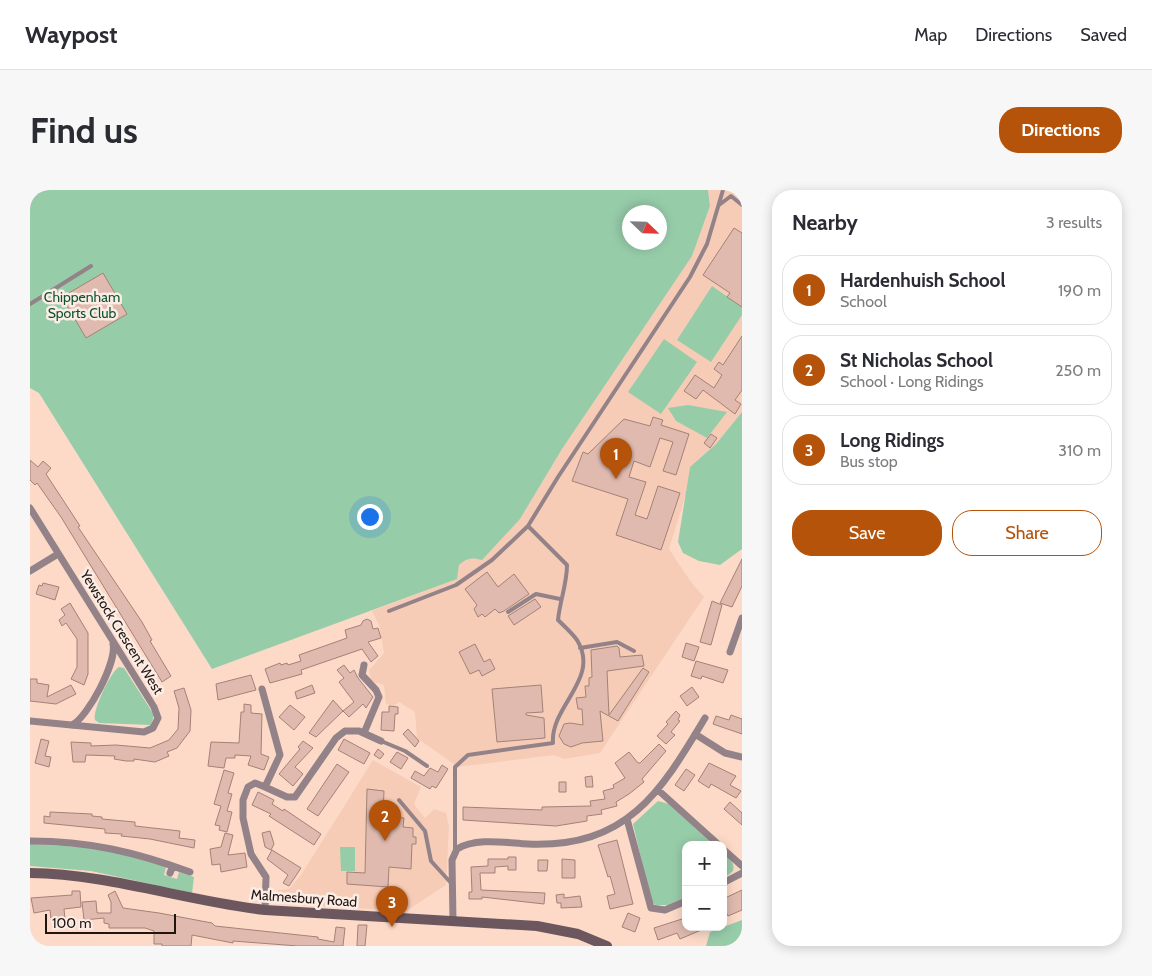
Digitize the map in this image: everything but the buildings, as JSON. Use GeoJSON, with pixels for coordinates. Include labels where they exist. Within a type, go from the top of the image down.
{"type":"FeatureCollection","features":[{"type":"Feature","properties":{"kind":"main road","name":"Malmesbury Road"},"geometry":{"type":"LineString","coordinates":[[30,873],[84,877],[228,906],[265,910],[552,928],[586,937],[607,946]]}},
{"type":"Feature","properties":{"kind":"street","name":"Yewstock Crescent West"},"geometry":{"type":"LineString","coordinates":[[30,508],[156,711],[156,725],[151,730],[144,732],[70,725]]}},
{"type":"Feature","properties":{"kind":"street"},"geometry":{"type":"LineString","coordinates":[[30,571],[58,554]]}},
{"type":"Feature","properties":{"kind":"street"},"geometry":{"type":"LineString","coordinates":[[730,652],[742,618]]}},
{"type":"Feature","properties":{"kind":"street"},"geometry":{"type":"LineString","coordinates":[[30,721],[70,725],[81,718],[89,708],[113,659],[112,641]]}},
{"type":"Feature","properties":{"kind":"street"},"geometry":{"type":"LineString","coordinates":[[364,665],[362,675],[377,691],[379,699],[364,733]]}},
{"type":"Feature","properties":{"kind":"street"},"geometry":{"type":"LineString","coordinates":[[262,689],[280,752],[277,766],[265,787]]}},
{"type":"Feature","properties":{"kind":"street"},"geometry":{"type":"LineString","coordinates":[[453,921],[452,860],[454,851],[470,844],[568,842],[602,832],[627,819],[658,790],[705,718]]}},
{"type":"Feature","properties":{"kind":"street"},"geometry":{"type":"LineString","coordinates":[[265,910],[266,877],[250,850],[242,810],[249,786],[256,783],[287,797],[294,798],[341,734],[351,730],[364,733],[382,741]]}},
{"type":"Feature","properties":{"kind":"street"},"geometry":{"type":"LineString","coordinates":[[695,734],[725,753],[742,757]]}},
{"type":"Feature","properties":{"kind":"street"},"geometry":{"type":"LineString","coordinates":[[658,790],[715,841]]}},
{"type":"Feature","properties":{"kind":"street"},"geometry":{"type":"LineString","coordinates":[[627,819],[650,908],[665,910],[682,903]]}},
{"type":"Feature","properties":{"kind":"street"},"geometry":{"type":"LineString","coordinates":[[30,841],[77,842],[104,846],[137,853],[190,872]]}},
{"type":"Feature","properties":{"kind":"street"},"geometry":{"type":"LineString","coordinates":[[727,852],[742,866]]}},
{"type":"Feature","properties":{"kind":"street"},"geometry":{"type":"LineString","coordinates":[[170,873],[173,866]]}},
{"type":"Feature","properties":{"kind":"street"},"geometry":{"type":"LineString","coordinates":[[727,881],[742,873]]}},
{"type":"Feature","properties":{"kind":"lane"},"geometry":{"type":"LineString","coordinates":[[389,611],[456,585],[492,560],[528,526],[690,277],[706,244],[723,190]]}},
{"type":"Feature","properties":{"kind":"lane"},"geometry":{"type":"LineString","coordinates":[[731,190],[731,196]]}},
{"type":"Feature","properties":{"kind":"lane"},"geometry":{"type":"LineString","coordinates":[[719,205],[731,196]]}},
{"type":"Feature","properties":{"kind":"lane"},"geometry":{"type":"LineString","coordinates":[[731,196],[742,205]]}},
{"type":"Feature","properties":{"kind":"lane"},"geometry":{"type":"LineString","coordinates":[[30,304],[91,266]]}},
{"type":"Feature","properties":{"kind":"lane"},"geometry":{"type":"LineString","coordinates":[[454,851],[456,766],[468,755],[553,743],[552,731],[555,722],[577,688],[582,675],[580,648],[577,640],[558,620],[560,599],[567,577],[567,565],[528,526]]}},
{"type":"Feature","properties":{"kind":"lane"},"geometry":{"type":"LineString","coordinates":[[508,612],[536,594],[560,599]]}},
{"type":"Feature","properties":{"kind":"lane"},"geometry":{"type":"LineString","coordinates":[[580,648],[617,642],[634,650]]}},
{"type":"Feature","properties":{"kind":"lane"},"geometry":{"type":"LineString","coordinates":[[382,741],[405,751],[427,766]]}},
{"type":"Feature","properties":{"kind":"lane"},"geometry":{"type":"LineString","coordinates":[[399,800],[425,831],[431,861],[452,885]]}},
{"type":"Feature","properties":{"kind":"shaded area"},"geometry":{"type":"Polygon","coordinates":[[[708,190],[742,190],[742,412],[716,444],[690,467],[686,494],[669,549],[691,582],[704,597],[600,753],[564,759],[554,755],[458,767],[417,738],[415,712],[399,702],[394,706],[386,704],[384,685],[371,681],[369,670],[384,653],[379,625],[372,611],[457,579],[459,565],[520,519],[562,449],[692,255],[710,206],[708,190]]]}},
{"type":"Feature","properties":{"kind":"shaded area"},"geometry":{"type":"Polygon","coordinates":[[[373,760],[421,787],[414,804],[425,818],[434,809],[446,813],[449,826],[446,885],[406,911],[300,905],[277,898],[278,890],[289,889],[301,875],[373,760]]]}},
{"type":"Feature","properties":{"kind":"green space","name":"Chippenham Sports Club"},"geometry":{"type":"Polygon","coordinates":[[[30,190],[708,190],[710,206],[692,256],[562,449],[520,519],[482,560],[470,559],[459,565],[457,579],[212,669],[39,393],[30,388],[30,190]]]}},
{"type":"Feature","properties":{"kind":"green space"},"geometry":{"type":"Polygon","coordinates":[[[712,286],[742,307],[742,315],[711,362],[677,340],[712,286]]]}},
{"type":"Feature","properties":{"kind":"green space"},"geometry":{"type":"Polygon","coordinates":[[[664,339],[697,362],[661,414],[628,392],[664,339]]]}},
{"type":"Feature","properties":{"kind":"green space"},"geometry":{"type":"Polygon","coordinates":[[[688,405],[727,412],[707,438],[676,421],[668,408],[688,405]]]}},
{"type":"Feature","properties":{"kind":"green space"},"geometry":{"type":"Polygon","coordinates":[[[742,412],[742,549],[720,565],[699,561],[683,553],[678,542],[690,467],[716,444],[742,412]]]}},
{"type":"Feature","properties":{"kind":"green space"},"geometry":{"type":"Polygon","coordinates":[[[119,667],[124,668],[154,715],[151,725],[99,723],[95,720],[96,708],[103,692],[111,676],[119,667]]]}},
{"type":"Feature","properties":{"kind":"green space"},"geometry":{"type":"Polygon","coordinates":[[[658,801],[669,804],[710,841],[682,841],[682,899],[668,905],[655,905],[651,900],[633,824],[658,801]]]}},
{"type":"Feature","properties":{"kind":"green space"},"geometry":{"type":"Polygon","coordinates":[[[30,844],[103,848],[166,867],[164,875],[177,879],[179,872],[194,877],[192,893],[91,871],[30,866],[30,844]]]}},
{"type":"Feature","properties":{"kind":"green space"},"geometry":{"type":"Polygon","coordinates":[[[340,847],[355,847],[355,871],[341,871],[340,847]]]}},
{"type":"Feature","properties":{"kind":"green space"},"geometry":{"type":"Polygon","coordinates":[[[727,857],[733,865],[733,871],[727,876],[727,857]]]}},
{"type":"Feature","properties":{"kind":"green space"},"geometry":{"type":"Polygon","coordinates":[[[742,920],[742,946],[706,946],[710,932],[727,931],[727,926],[742,920]]]}},
{"type":"Feature","properties":{"kind":"place","name":"Hardenhuish School"},"geometry":{"type":"Point","coordinates":[616,479]}},
{"type":"Feature","properties":{"kind":"place","name":"St Nicholas School"},"geometry":{"type":"Point","coordinates":[385,841]}},
{"type":"Feature","properties":{"kind":"place","name":"Long Ridings"},"geometry":{"type":"Point","coordinates":[392,927]}}]}
